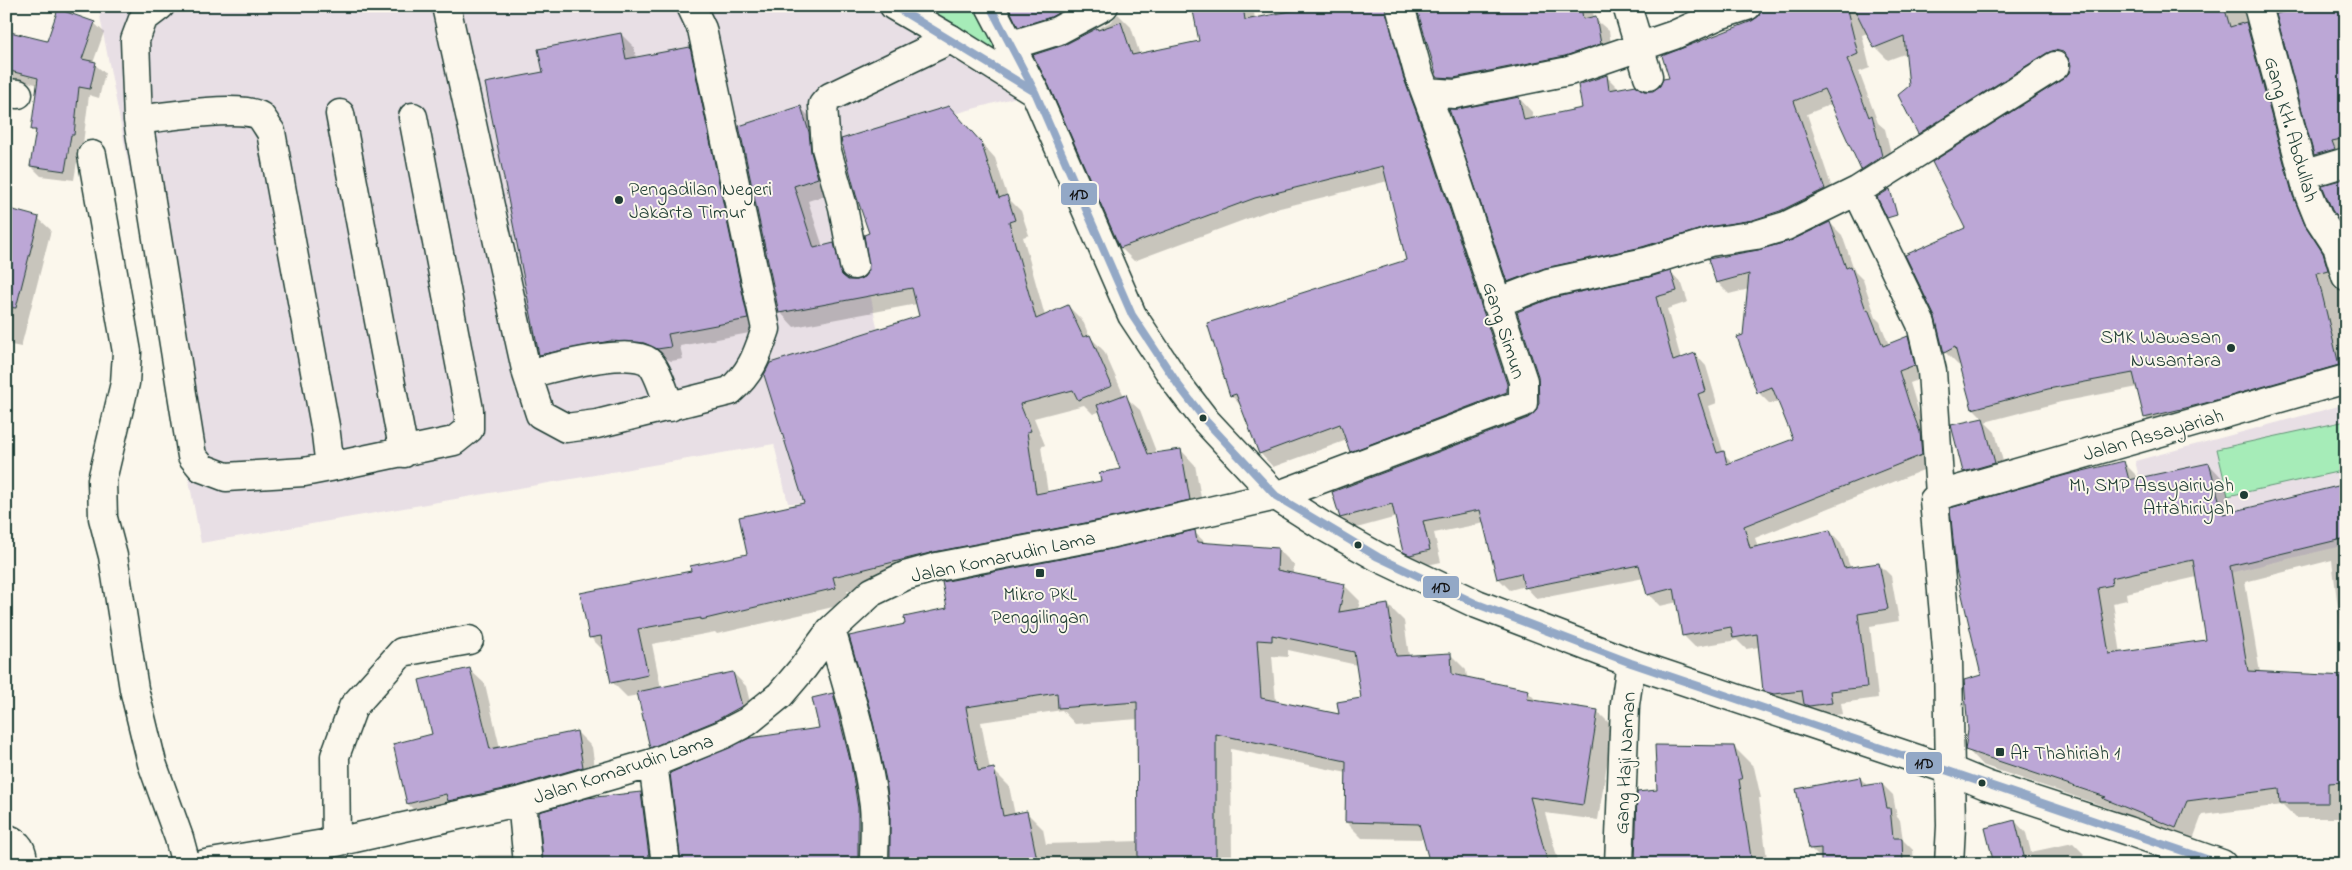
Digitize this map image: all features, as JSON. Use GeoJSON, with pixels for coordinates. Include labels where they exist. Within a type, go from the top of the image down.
{"type":"FeatureCollection","features":[{"type":"Feature","properties":{"kind":"street"},"geometry":{"type":"LineString","coordinates":[[160,6],[143,19],[135,40],[138,120],[192,456],[202,468],[226,477],[304,472],[404,453],[454,441],[469,429],[469,410],[413,117]]}},
{"type":"Feature","properties":{"kind":"street"},"geometry":{"type":"LineString","coordinates":[[449,7],[526,374],[540,414],[566,428],[597,424],[730,391],[744,379],[753,366],[766,329],[702,29],[691,6]]}},
{"type":"Feature","properties":{"kind":"street"},"geometry":{"type":"LineString","coordinates":[[894,6],[1035,92]]}},
{"type":"Feature","properties":{"kind":"street"},"geometry":{"type":"LineString","coordinates":[[990,6],[1009,46],[1035,92],[1132,315],[1179,386],[1206,421],[1276,496],[1323,526],[1378,557],[1477,604],[1631,662],[1950,770],[1977,782],[2222,864]]}},
{"type":"Feature","properties":{"kind":"street"},"geometry":{"type":"LineString","coordinates":[[1009,46],[1057,31],[1104,6]]}},
{"type":"Feature","properties":{"kind":"street","name":"Gang Simun"},"geometry":{"type":"LineString","coordinates":[[1276,496],[1523,403],[1523,381],[1426,92],[1400,6]]}},
{"type":"Feature","properties":{"kind":"street"},"geometry":{"type":"LineString","coordinates":[[1627,6],[1648,76]]}},
{"type":"Feature","properties":{"kind":"street"},"geometry":{"type":"LineString","coordinates":[[1426,92],[1455,94],[1568,71],[1674,35],[1719,15],[1747,6]]}},
{"type":"Feature","properties":{"kind":"street","name":"Gang KH. Abdullah"},"geometry":{"type":"LineString","coordinates":[[2258,6],[2303,175],[2318,217],[2337,246],[2346,276]]}},
{"type":"Feature","properties":{"kind":"street"},"geometry":{"type":"LineString","coordinates":[[854,265],[843,207],[826,148],[823,105],[830,97],[950,39]]}},
{"type":"Feature","properties":{"kind":"street"},"geometry":{"type":"LineString","coordinates":[[1496,303],[1548,283],[1646,262],[1710,242],[1771,230],[1824,209],[1857,191],[2055,66]]}},
{"type":"Feature","properties":{"kind":"street"},"geometry":{"type":"LineString","coordinates":[[138,120],[202,112],[248,112],[260,116],[271,132],[325,426],[330,467]]}},
{"type":"Feature","properties":{"kind":"street"},"geometry":{"type":"LineString","coordinates":[[340,114],[404,453]]}},
{"type":"Feature","properties":{"kind":"street"},"geometry":{"type":"LineString","coordinates":[[92,154],[127,352],[125,383],[102,480],[103,518],[113,556],[134,689],[152,763],[179,838],[186,864]]}},
{"type":"Feature","properties":{"kind":"street"},"geometry":{"type":"LineString","coordinates":[[2303,175],[2346,162]]}},
{"type":"Feature","properties":{"kind":"street"},"geometry":{"type":"LineString","coordinates":[[1857,191],[1921,324],[1932,371],[1940,495],[1934,500],[1933,508],[1948,660],[1951,826],[1949,864]]}},
{"type":"Feature","properties":{"kind":"street"},"geometry":{"type":"LineString","coordinates":[[526,374],[592,358],[641,357],[651,364],[670,407]]}},
{"type":"Feature","properties":{"kind":"street","name":"Jalan Assayariah"},"geometry":{"type":"LineString","coordinates":[[1940,495],[2346,379]]}},
{"type":"Feature","properties":{"kind":"street","name":"Jalan Komarudin Lama"},"geometry":{"type":"LineString","coordinates":[[205,864],[336,842],[522,801],[653,763],[722,735],[747,722],[780,695],[830,630],[872,592],[905,576],[937,567],[1104,535],[1276,496]]}},
{"type":"Feature","properties":{"kind":"street"},"geometry":{"type":"LineString","coordinates":[[830,630],[856,714],[867,762],[874,808],[874,864]]}},
{"type":"Feature","properties":{"kind":"street"},"geometry":{"type":"LineString","coordinates":[[336,842],[335,756],[353,707],[402,652],[469,640]]}},
{"type":"Feature","properties":{"kind":"street","name":"Gang Haji Naman"},"geometry":{"type":"LineString","coordinates":[[1619,864],[1625,704],[1631,662]]}},
{"type":"Feature","properties":{"kind":"street"},"geometry":{"type":"LineString","coordinates":[[653,763],[666,864]]}},
{"type":"Feature","properties":{"kind":"street"},"geometry":{"type":"LineString","coordinates":[[522,801],[528,864]]}},
{"type":"Feature","properties":{"kind":"street"},"geometry":{"type":"LineString","coordinates":[[6,838],[17,843],[23,854],[23,864]]}},
{"type":"Feature","properties":{"kind":"shaded area"},"geometry":{"type":"Polygon","coordinates":[[[98,6],[889,6],[1035,92],[840,145],[914,509],[788,503],[774,444],[201,543],[98,6]]]}},
{"type":"Feature","properties":{"kind":"shaded area","name":"MI, SMP Assyairiyah Attahiriyah"},"geometry":{"type":"Polygon","coordinates":[[[2346,404],[2346,545],[2200,580],[2185,529],[2153,535],[2135,461],[2346,404]]]}},
{"type":"Feature","properties":{"kind":"green space"},"geometry":{"type":"Polygon","coordinates":[[[889,6],[993,6],[1035,92],[889,6]]]}},
{"type":"Feature","properties":{"kind":"green space"},"geometry":{"type":"Polygon","coordinates":[[[2346,421],[2346,470],[2228,496],[2217,449],[2346,421]]]}},
{"type":"Feature","properties":{"kind":"building"},"geometry":{"type":"Polygon","coordinates":[[[1008,6],[1070,6],[1051,17],[1018,27],[1008,6]]]}},
{"type":"Feature","properties":{"kind":"building"},"geometry":{"type":"Polygon","coordinates":[[[1192,6],[1243,6],[1245,20],[1316,6],[1385,6],[1403,76],[1431,152],[1507,384],[1507,392],[1350,452],[1340,424],[1259,454],[1236,394],[1230,396],[1207,323],[1406,260],[1383,166],[1255,198],[1120,248],[1049,86],[1033,55],[1064,45],[1097,28],[1098,30],[1121,22],[1132,55],[1199,41],[1192,6]]]}},
{"type":"Feature","properties":{"kind":"building"},"geometry":{"type":"Polygon","coordinates":[[[1416,6],[1581,6],[1583,19],[1596,16],[1601,44],[1565,56],[1454,78],[1437,77],[1416,6]]]}},
{"type":"Feature","properties":{"kind":"building"},"geometry":{"type":"Polygon","coordinates":[[[1762,6],[1846,6],[1858,54],[1847,59],[1869,117],[1872,115],[1882,156],[1861,170],[1824,89],[1794,101],[1825,189],[1780,211],[1753,220],[1708,227],[1642,247],[1545,268],[1507,282],[1449,109],[1458,109],[1519,97],[1524,120],[1582,108],[1578,85],[1607,75],[1609,90],[1636,85],[1644,91],[1653,91],[1660,86],[1663,79],[1669,78],[1662,56],[1752,21],[1759,16],[1762,6]]]}},
{"type":"Feature","properties":{"kind":"building"},"geometry":{"type":"Polygon","coordinates":[[[1853,6],[2224,6],[2230,27],[2246,22],[2293,196],[2305,225],[2323,253],[2328,270],[2317,273],[2339,365],[2202,404],[2144,418],[2133,373],[2048,389],[1972,409],[1955,347],[1944,353],[1935,317],[1905,255],[1965,228],[1932,162],[2063,79],[2069,73],[2071,65],[2063,52],[2055,50],[2047,53],[1918,134],[1898,95],[1909,86],[1904,36],[1874,48],[1853,6]]]}},
{"type":"Feature","properties":{"kind":"building"},"geometry":{"type":"Polygon","coordinates":[[[2304,6],[2346,6],[2346,138],[2332,141],[2335,149],[2314,155],[2276,14],[2304,6]]]}},
{"type":"Feature","properties":{"kind":"building"},"geometry":{"type":"Polygon","coordinates":[[[58,9],[95,22],[82,59],[96,62],[90,89],[79,87],[74,135],[71,135],[65,171],[30,166],[36,130],[31,130],[38,78],[6,70],[6,31],[47,41],[58,9]]]}},
{"type":"Feature","properties":{"kind":"building","name":"Pengadilan Negeri Jakarta Timur"},"geometry":{"type":"Polygon","coordinates":[[[621,33],[626,59],[690,47],[748,319],[668,334],[671,347],[657,349],[644,343],[610,341],[539,355],[485,83],[543,72],[538,49],[621,33]]]}},
{"type":"Feature","properties":{"kind":"building"},"geometry":{"type":"Polygon","coordinates":[[[801,106],[809,132],[811,152],[818,178],[794,186],[814,248],[834,243],[842,275],[848,280],[864,277],[869,270],[864,235],[869,233],[856,195],[841,139],[949,106],[981,142],[999,198],[1007,195],[1015,220],[1009,222],[1036,319],[1068,305],[1083,337],[1090,335],[1112,386],[1078,400],[1073,390],[1020,404],[1031,431],[1027,432],[1036,494],[1101,481],[1099,473],[1120,469],[1097,405],[1126,394],[1148,454],[1181,449],[1190,500],[1101,520],[934,552],[833,577],[836,588],[701,620],[701,618],[638,629],[648,675],[611,683],[601,636],[589,638],[580,593],[691,571],[690,566],[747,554],[739,517],[804,503],[764,375],[770,363],[919,316],[912,288],[779,313],[739,126],[801,106]]]}},
{"type":"Feature","properties":{"kind":"building"},"geometry":{"type":"Polygon","coordinates":[[[2344,179],[2346,186],[2346,224],[2342,225],[2332,210],[2322,185],[2344,179]]]}},
{"type":"Feature","properties":{"kind":"building"},"geometry":{"type":"Polygon","coordinates":[[[1890,189],[1897,215],[1887,218],[1877,197],[1890,189]]]}},
{"type":"Feature","properties":{"kind":"building"},"geometry":{"type":"Polygon","coordinates":[[[6,208],[39,217],[16,308],[6,307],[6,208]]]}},
{"type":"Feature","properties":{"kind":"building"},"geometry":{"type":"Polygon","coordinates":[[[1830,222],[1846,268],[1851,266],[1866,310],[1868,309],[1883,346],[1908,336],[1915,365],[1899,371],[1920,432],[1922,455],[1744,526],[1750,548],[1830,530],[1844,568],[1879,563],[1888,609],[1858,614],[1867,687],[1830,691],[1832,703],[1809,706],[1804,704],[1802,691],[1774,694],[1763,691],[1757,634],[1733,638],[1731,627],[1682,636],[1674,588],[1647,595],[1639,565],[1524,588],[1521,573],[1497,579],[1480,510],[1423,521],[1430,550],[1410,555],[1403,552],[1392,504],[1340,518],[1332,492],[1528,418],[1535,412],[1539,403],[1538,376],[1517,312],[1552,298],[1671,271],[1677,291],[1656,297],[1673,361],[1695,353],[1706,391],[1698,394],[1717,453],[1724,451],[1727,464],[1793,439],[1772,387],[1757,393],[1737,337],[1743,335],[1749,274],[1716,283],[1708,259],[1758,250],[1790,241],[1830,222]]]}},
{"type":"Feature","properties":{"kind":"building"},"geometry":{"type":"Polygon","coordinates":[[[1983,418],[1995,463],[1963,472],[1951,425],[1983,418]]]}},
{"type":"Feature","properties":{"kind":"building"},"geometry":{"type":"Polygon","coordinates":[[[2124,461],[2129,480],[2209,463],[2223,514],[2346,484],[2346,538],[2230,566],[2248,671],[2346,676],[2346,782],[2328,783],[2328,803],[2280,803],[2279,789],[2187,801],[2176,828],[2102,798],[2106,797],[1965,750],[1968,730],[1964,680],[1981,675],[1956,570],[1950,508],[2066,475],[2124,461]],[[2193,560],[2111,578],[2112,585],[2098,588],[2109,654],[2206,640],[2193,560]]]}},
{"type":"Feature","properties":{"kind":"building"},"geometry":{"type":"Polygon","coordinates":[[[1195,530],[1197,542],[1278,548],[1277,570],[1345,584],[1339,612],[1388,604],[1396,656],[1451,653],[1452,674],[1529,690],[1527,699],[1598,710],[1583,805],[1530,797],[1548,864],[1430,864],[1419,824],[1345,822],[1346,761],[1216,734],[1216,864],[1138,864],[1137,702],[1058,708],[1057,693],[966,707],[978,771],[994,768],[1003,816],[1027,811],[1038,864],[890,864],[890,813],[886,780],[871,713],[849,636],[905,624],[904,617],[947,608],[942,582],[1107,550],[1195,530]],[[1272,635],[1272,641],[1257,640],[1261,698],[1339,714],[1337,702],[1361,698],[1354,652],[1272,635]]]}},
{"type":"Feature","properties":{"kind":"building"},"geometry":{"type":"Polygon","coordinates":[[[470,668],[490,749],[577,731],[583,767],[518,786],[448,801],[446,794],[407,804],[393,744],[432,734],[419,680],[470,668]]]}},
{"type":"Feature","properties":{"kind":"building"},"geometry":{"type":"Polygon","coordinates":[[[733,672],[742,706],[715,721],[650,748],[637,692],[733,672]]]}},
{"type":"Feature","properties":{"kind":"building"},"geometry":{"type":"Polygon","coordinates":[[[833,693],[851,764],[858,808],[858,864],[681,864],[670,773],[750,738],[819,728],[812,698],[833,693]]]}},
{"type":"Feature","properties":{"kind":"building"},"geometry":{"type":"Polygon","coordinates":[[[1655,745],[1734,746],[1742,779],[1739,779],[1752,864],[1635,864],[1637,792],[1657,790],[1655,745]]]}},
{"type":"Feature","properties":{"kind":"building"},"geometry":{"type":"Polygon","coordinates":[[[1860,777],[1862,786],[1882,783],[1887,808],[1890,808],[1893,838],[1902,838],[1903,864],[1821,864],[1821,848],[1809,849],[1796,789],[1860,777]]]}},
{"type":"Feature","properties":{"kind":"building"},"geometry":{"type":"Polygon","coordinates":[[[641,792],[650,864],[543,864],[539,812],[587,798],[641,792]]]}},
{"type":"Feature","properties":{"kind":"building"},"geometry":{"type":"Polygon","coordinates":[[[2015,820],[2026,864],[1994,864],[1985,828],[2015,820]]]}},
{"type":"Feature","properties":{"kind":"transit line","name":"11D"},"geometry":{"type":"LineString","coordinates":[[894,6],[1035,92],[1132,315],[1179,386],[1206,421],[1276,496],[1378,557],[1477,604],[1631,663],[2221,864]]}},
{"type":"Feature","properties":{"kind":"transit line","name":"11D"},"geometry":{"type":"LineString","coordinates":[[990,6],[1034,90]]}},
{"type":"Feature","properties":{"kind":"place","name":"Pengadilan Negeri Jakarta Timur"},"geometry":{"type":"Point","coordinates":[619,200]}},
{"type":"Feature","properties":{"kind":"place","name":"SMK Wawasan Nusantara"},"geometry":{"type":"Point","coordinates":[2231,348]}},
{"type":"Feature","properties":{"kind":"place","name":"MI, SMP Assyairiyah Attahiriyah"},"geometry":{"type":"Point","coordinates":[2244,495]}},
{"type":"Feature","properties":{"kind":"place","name":"Mikro PKL Penggilingan"},"geometry":{"type":"Point","coordinates":[1040,573]}},
{"type":"Feature","properties":{"kind":"place","name":"At Thahiriah 1"},"geometry":{"type":"Point","coordinates":[2000,752]}}]}
